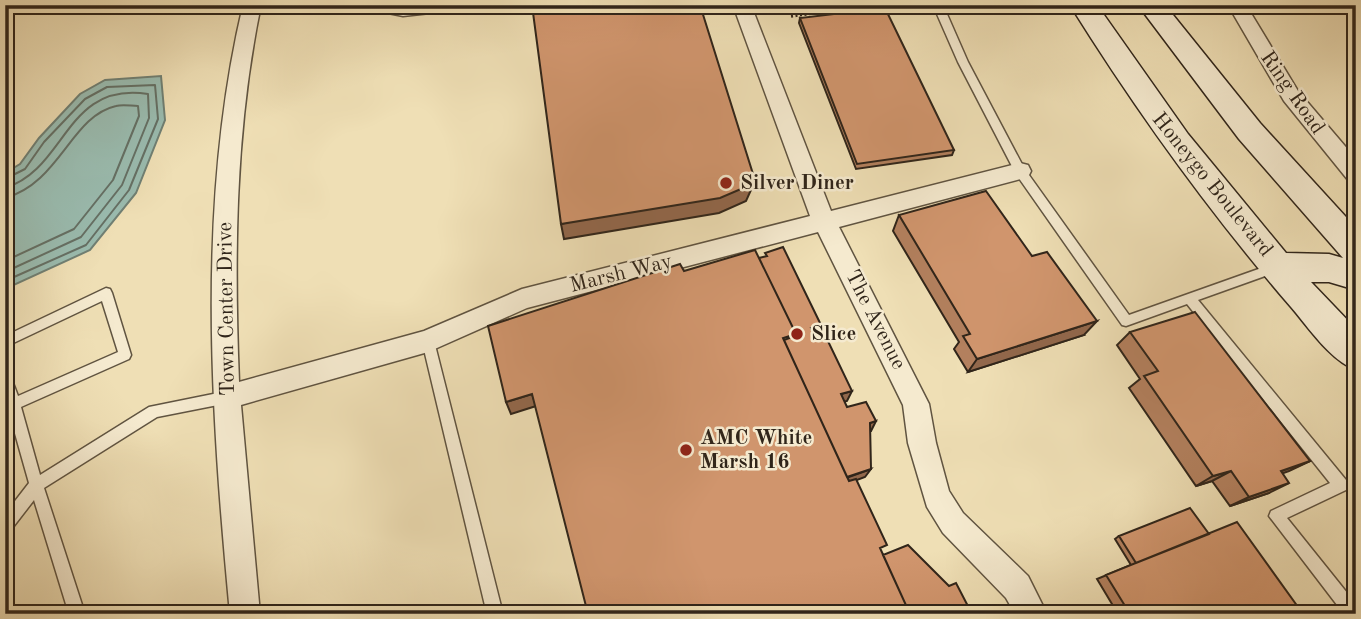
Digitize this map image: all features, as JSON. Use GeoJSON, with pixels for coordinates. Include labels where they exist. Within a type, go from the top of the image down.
{"type":"FeatureCollection","features":[{"type":"Feature","properties":{"kind":"main road","name":"Honeygo Boulevard"},"geometry":{"type":"LineString","coordinates":[[1083,5],[1166,130],[1278,267],[1356,354]]}},
{"type":"Feature","properties":{"kind":"main road"},"geometry":{"type":"LineString","coordinates":[[1151,5],[1187,56],[1248,131],[1356,250]]}},
{"type":"Feature","properties":{"kind":"main road"},"geometry":{"type":"LineString","coordinates":[[1278,267],[1329,268],[1356,276]]}},
{"type":"Feature","properties":{"kind":"street","name":"Town Center Drive"},"geometry":{"type":"LineString","coordinates":[[245,614],[223,324],[223,235],[235,105],[252,5]]}},
{"type":"Feature","properties":{"kind":"street","name":"The Avenue"},"geometry":{"type":"LineString","coordinates":[[743,5],[824,223],[916,404],[922,443],[937,497],[953,523],[1017,587],[1032,614]]}},
{"type":"Feature","properties":{"kind":"street","name":"Ring Road"},"geometry":{"type":"LineString","coordinates":[[1237,5],[1291,96],[1356,174]]}},
{"type":"Feature","properties":{"kind":"street","name":"Marsh Way"},"geometry":{"type":"LineString","coordinates":[[228,397],[428,341],[522,299],[1020,171]]}},
{"type":"Feature","properties":{"kind":"lane"},"geometry":{"type":"LineString","coordinates":[[391,5],[391,11],[403,13],[476,5]]}},
{"type":"Feature","properties":{"kind":"lane"},"geometry":{"type":"LineString","coordinates":[[938,5],[963,62],[1020,171],[1126,320],[1278,267]]}},
{"type":"Feature","properties":{"kind":"lane"},"geometry":{"type":"LineString","coordinates":[[5,342],[106,293],[125,355],[14,404]]}},
{"type":"Feature","properties":{"kind":"lane"},"geometry":{"type":"LineString","coordinates":[[1191,299],[1341,485],[1276,516],[1354,614]]}},
{"type":"Feature","properties":{"kind":"lane"},"geometry":{"type":"LineString","coordinates":[[428,341],[495,614]]}},
{"type":"Feature","properties":{"kind":"lane"},"geometry":{"type":"LineString","coordinates":[[5,379],[77,614]]}},
{"type":"Feature","properties":{"kind":"lane"},"geometry":{"type":"LineString","coordinates":[[5,526],[36,485],[154,411],[228,397]]}},
{"type":"Feature","properties":{"kind":"path"},"geometry":{"type":"LineString","coordinates":[[791,16],[872,5]]}},
{"type":"Feature","properties":{"kind":"water"},"geometry":{"type":"Polygon","coordinates":[[[161,76],[165,120],[136,193],[90,250],[5,289],[5,173],[20,164],[39,138],[80,94],[105,80],[161,76]]]}},
{"type":"Feature","properties":{"kind":"building"},"geometry":{"type":"Polygon","coordinates":[[[532,5],[700,5],[753,174],[748,186],[720,198],[561,224],[532,5]]]}},
{"type":"Feature","properties":{"kind":"building"},"geometry":{"type":"Polygon","coordinates":[[[885,8],[954,150],[857,164],[800,18],[885,8]]]}},
{"type":"Feature","properties":{"kind":"building"},"geometry":{"type":"Polygon","coordinates":[[[986,191],[1032,256],[1047,252],[1097,321],[977,359],[963,336],[970,334],[899,215],[986,191]]]}},
{"type":"Feature","properties":{"kind":"building"},"geometry":{"type":"Polygon","coordinates":[[[783,247],[821,325],[811,328],[816,340],[826,337],[852,391],[841,394],[847,407],[866,402],[876,421],[870,423],[871,469],[847,477],[784,340],[796,334],[759,258],[783,247]]]}},
{"type":"Feature","properties":{"kind":"building","name":"AMC White Marsh 16"},"geometry":{"type":"Polygon","coordinates":[[[755,250],[796,334],[783,338],[849,481],[856,479],[887,545],[880,548],[910,614],[588,614],[532,394],[506,402],[488,326],[680,264],[684,271],[755,250]]]}},
{"type":"Feature","properties":{"kind":"building"},"geometry":{"type":"Polygon","coordinates":[[[1195,312],[1310,461],[1281,471],[1289,483],[1249,497],[1231,471],[1213,476],[1144,376],[1158,371],[1130,332],[1195,312]]]}},
{"type":"Feature","properties":{"kind":"building"},"geometry":{"type":"Polygon","coordinates":[[[1190,508],[1209,534],[1136,563],[1119,536],[1190,508]]]}},
{"type":"Feature","properties":{"kind":"building"},"geometry":{"type":"Polygon","coordinates":[[[1237,522],[1303,614],[1130,614],[1106,575],[1237,522]]]}},
{"type":"Feature","properties":{"kind":"building"},"geometry":{"type":"Polygon","coordinates":[[[908,545],[949,586],[956,583],[971,612],[910,614],[883,555],[908,545]]]}},
{"type":"Feature","properties":{"kind":"place","name":"Silver Diner"},"geometry":{"type":"Point","coordinates":[726,183]}},
{"type":"Feature","properties":{"kind":"place","name":"Slice"},"geometry":{"type":"Point","coordinates":[797,334]}},
{"type":"Feature","properties":{"kind":"place","name":"AMC White Marsh 16"},"geometry":{"type":"Point","coordinates":[686,450]}}]}
